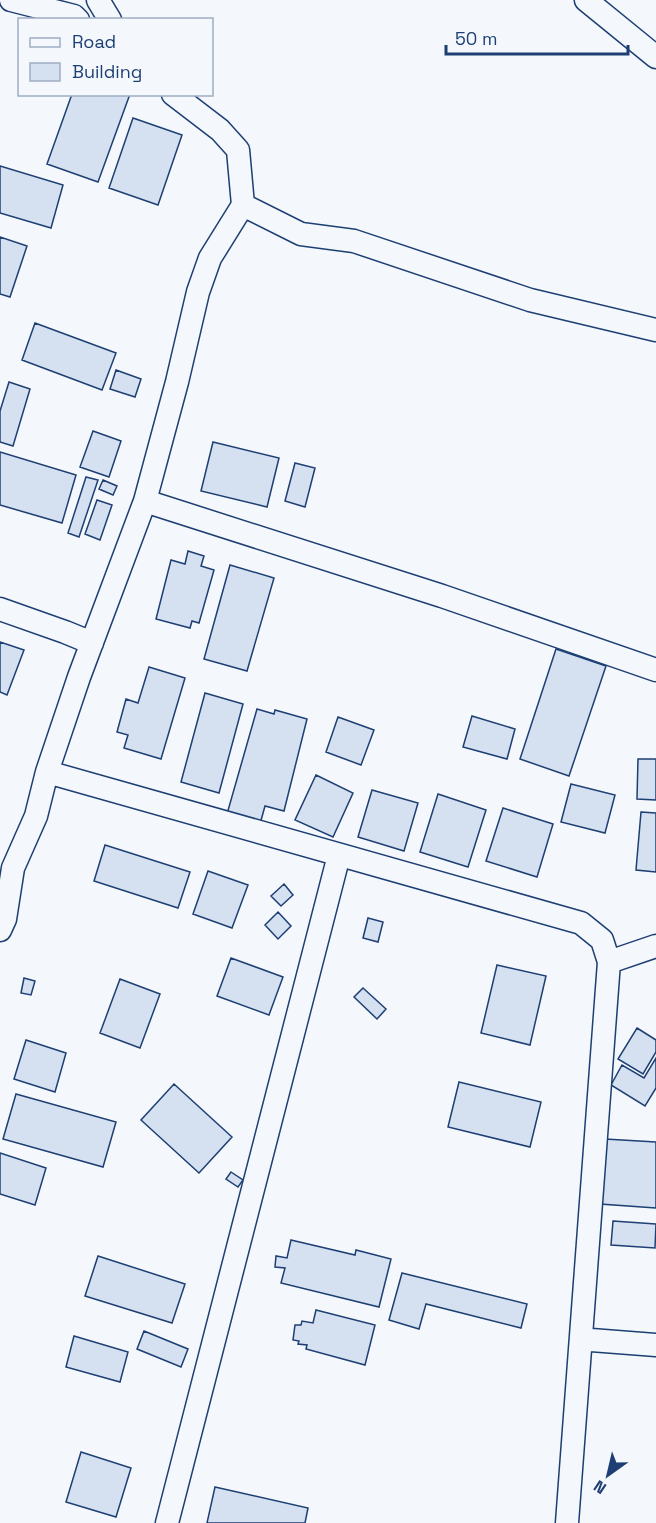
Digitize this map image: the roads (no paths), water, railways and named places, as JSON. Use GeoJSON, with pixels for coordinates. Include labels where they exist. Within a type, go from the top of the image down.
{"type":"FeatureCollection","features":[{"type":"Feature","properties":{"kind":"street"},"geometry":{"type":"LineString","coordinates":[[11,0],[76,18]]}},
{"type":"Feature","properties":{"kind":"street"},"geometry":{"type":"LineString","coordinates":[[98,0],[109,18]]}},
{"type":"Feature","properties":{"kind":"street"},"geometry":{"type":"LineString","coordinates":[[586,0],[656,57]]}},
{"type":"Feature","properties":{"kind":"street"},"geometry":{"type":"LineString","coordinates":[[0,930],[5,919],[14,868],[36,816],[47,772],[145,501],[198,292],[210,258],[243,205],[238,150],[220,130],[176,96]]}},
{"type":"Feature","properties":{"kind":"street"},"geometry":{"type":"LineString","coordinates":[[243,205],[301,234],[354,241],[530,300],[656,330]]}},
{"type":"Feature","properties":{"kind":"street"},"geometry":{"type":"LineString","coordinates":[[145,501],[442,596],[656,670]]}},
{"type":"Feature","properties":{"kind":"street"},"geometry":{"type":"LineString","coordinates":[[0,609],[92,643]]}},
{"type":"Feature","properties":{"kind":"street"},"geometry":{"type":"LineString","coordinates":[[47,772],[581,923],[602,940],[609,963],[567,1523]]}},
{"type":"Feature","properties":{"kind":"street"},"geometry":{"type":"LineString","coordinates":[[167,1523],[339,855]]}},
{"type":"Feature","properties":{"kind":"street"},"geometry":{"type":"LineString","coordinates":[[609,963],[656,945]]}},
{"type":"Feature","properties":{"kind":"street"},"geometry":{"type":"LineString","coordinates":[[591,1340],[656,1345]]}}]}
